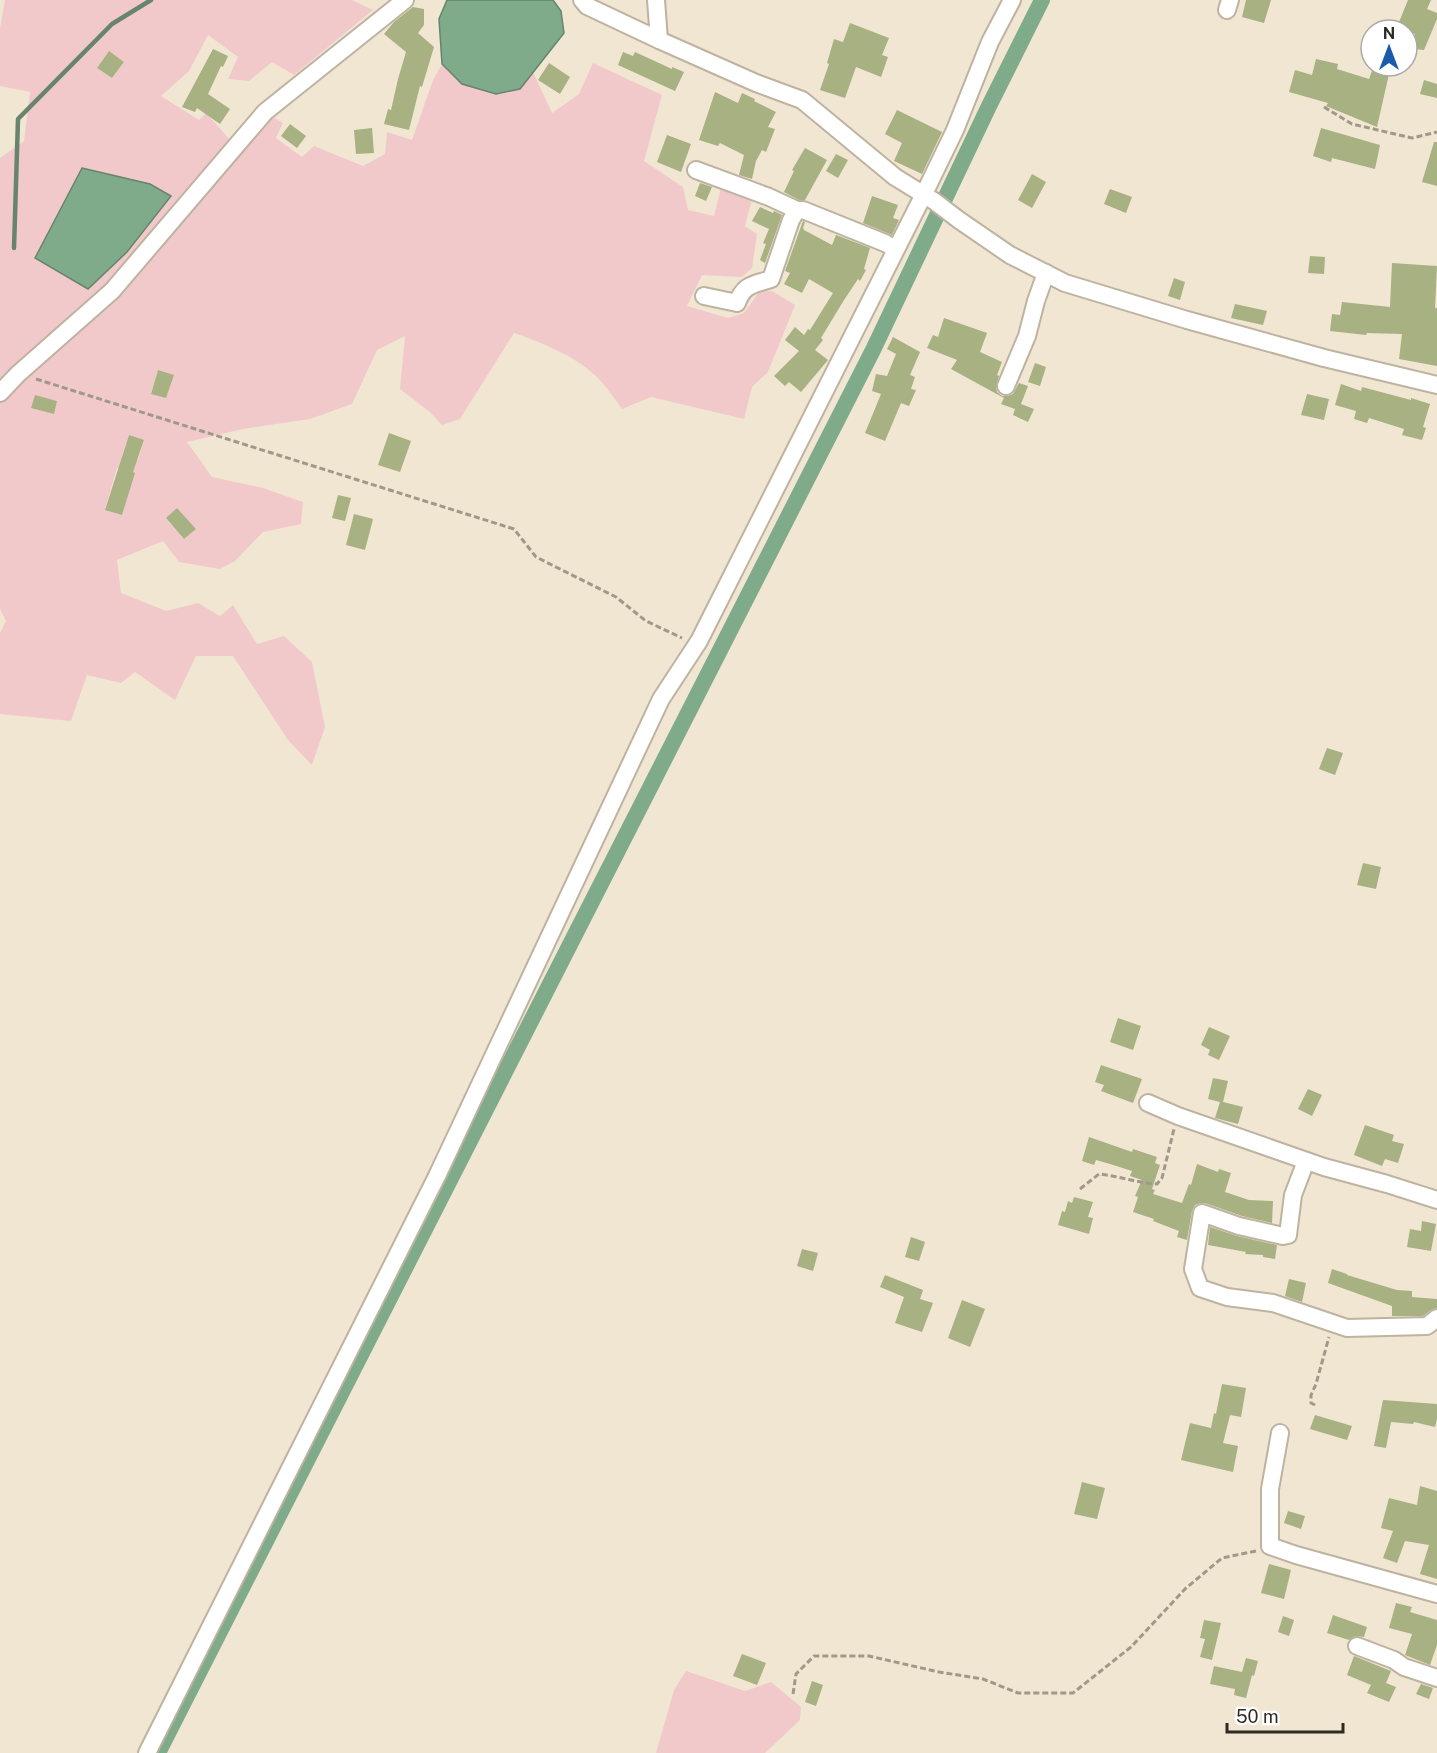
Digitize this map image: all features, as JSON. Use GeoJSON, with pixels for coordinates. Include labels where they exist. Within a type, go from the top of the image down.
{"type":"FeatureCollection","features":[{"type":"Feature","properties":{"kind":"street"},"geometry":{"type":"LineString","coordinates":[[0,393],[18,374],[112,291],[265,112],[405,0]]}},
{"type":"Feature","properties":{"kind":"street"},"geometry":{"type":"LineString","coordinates":[[582,0],[587,6],[659,40],[756,83],[802,100],[895,177],[929,197],[1010,255],[1065,283],[1324,358],[1437,385]]}},
{"type":"Feature","properties":{"kind":"street"},"geometry":{"type":"LineString","coordinates":[[656,0],[659,40]]}},
{"type":"Feature","properties":{"kind":"street"},"geometry":{"type":"LineString","coordinates":[[147,1753],[437,1176],[661,699],[699,641],[895,249],[929,197],[990,42],[1012,0]]}},
{"type":"Feature","properties":{"kind":"street"},"geometry":{"type":"LineString","coordinates":[[696,170],[797,210],[803,210],[895,249]]}},
{"type":"Feature","properties":{"kind":"street"},"geometry":{"type":"LineString","coordinates":[[704,296],[737,303],[748,285],[771,279],[791,220],[797,210]]}},
{"type":"Feature","properties":{"kind":"street"},"geometry":{"type":"LineString","coordinates":[[1006,386],[1027,336],[1046,273]]}},
{"type":"Feature","properties":{"kind":"street"},"geometry":{"type":"LineString","coordinates":[[1148,1103],[1178,1116],[1306,1161],[1437,1200]]}},
{"type":"Feature","properties":{"kind":"street"},"geometry":{"type":"LineString","coordinates":[[1306,1161],[1293,1195],[1288,1235],[1283,1236],[1239,1226],[1202,1213],[1193,1269],[1200,1288],[1227,1297],[1273,1303],[1347,1328],[1426,1326],[1437,1318]]}},
{"type":"Feature","properties":{"kind":"street"},"geometry":{"type":"LineString","coordinates":[[1280,1433],[1270,1490],[1270,1546],[1437,1594]]}},
{"type":"Feature","properties":{"kind":"street"},"geometry":{"type":"LineString","coordinates":[[1357,1646],[1394,1660],[1404,1667],[1437,1678]]}},
{"type":"Feature","properties":{"kind":"path"},"geometry":{"type":"LineString","coordinates":[[1324,107],[1352,124],[1412,138],[1437,132]]}},
{"type":"Feature","properties":{"kind":"path"},"geometry":{"type":"LineString","coordinates":[[18,374],[514,529],[536,557],[616,597],[646,621],[680,637],[699,641]]}},
{"type":"Feature","properties":{"kind":"path"},"geometry":{"type":"LineString","coordinates":[[1080,1189],[1099,1174],[1112,1175],[1141,1184],[1157,1184],[1162,1178],[1178,1116]]}},
{"type":"Feature","properties":{"kind":"path"},"geometry":{"type":"LineString","coordinates":[[1315,1405],[1311,1403],[1311,1395],[1334,1324]]}},
{"type":"Feature","properties":{"kind":"path"},"geometry":{"type":"LineString","coordinates":[[793,1694],[796,1674],[814,1656],[869,1656],[939,1672],[983,1679],[1018,1693],[1074,1694],[1131,1647],[1185,1589],[1221,1558],[1247,1554],[1270,1546]]}},
{"type":"Feature","properties":{"kind":"shaded area"},"geometry":{"type":"Polygon","coordinates":[[[5,0],[352,0],[373,10],[294,75],[272,62],[249,81],[228,79],[238,57],[208,35],[189,71],[161,96],[199,120],[206,113],[242,153],[273,117],[283,123],[276,138],[302,157],[314,146],[363,166],[385,154],[387,132],[412,140],[433,80],[442,64],[462,84],[520,89],[533,72],[552,113],[579,94],[593,63],[662,95],[644,161],[683,187],[688,210],[714,216],[721,188],[752,199],[745,226],[757,234],[752,268],[742,277],[702,275],[687,306],[728,318],[744,313],[759,292],[772,291],[795,305],[768,372],[752,387],[744,419],[651,397],[622,409],[600,380],[578,362],[547,345],[514,333],[460,419],[442,425],[430,412],[400,389],[405,336],[377,350],[352,404],[310,419],[243,429],[187,442],[212,477],[263,488],[303,502],[301,524],[263,532],[235,561],[220,569],[179,562],[163,541],[117,560],[121,593],[166,611],[198,603],[220,616],[233,605],[257,644],[284,636],[312,662],[325,727],[312,765],[288,740],[233,656],[196,656],[175,700],[135,672],[121,683],[87,675],[71,721],[0,714],[0,633],[6,621],[0,609],[0,158],[24,141],[30,92],[0,86],[0,28],[5,0]],[[108,52],[97,68],[112,78],[124,62],[108,52]],[[158,370],[151,393],[166,398],[173,375],[158,370]],[[35,396],[32,408],[54,413],[57,401],[35,396]],[[129,435],[122,455],[138,460],[144,441],[129,435]],[[117,468],[105,509],[122,515],[134,473],[117,468]],[[177,508],[166,519],[184,539],[196,529],[177,508]]]}},
{"type":"Feature","properties":{"kind":"shaded area"},"geometry":{"type":"Polygon","coordinates":[[[447,0],[553,0],[561,11],[564,33],[520,89],[496,94],[462,84],[442,64],[439,19],[447,0]]]}},
{"type":"Feature","properties":{"kind":"shaded area"},"geometry":{"type":"Polygon","coordinates":[[[82,168],[150,184],[171,196],[127,252],[88,289],[35,258],[82,168]]]}},
{"type":"Feature","properties":{"kind":"shaded area"},"geometry":{"type":"Polygon","coordinates":[[[686,1671],[745,1691],[771,1682],[801,1707],[800,1720],[765,1753],[656,1753],[674,1690],[686,1671]]]}},
{"type":"Feature","properties":{"kind":"building"},"geometry":{"type":"Polygon","coordinates":[[[1246,0],[1271,0],[1264,23],[1242,17],[1246,0]]]}},
{"type":"Feature","properties":{"kind":"building"},"geometry":{"type":"Polygon","coordinates":[[[1408,0],[1431,0],[1427,9],[1437,13],[1437,19],[1424,50],[1419,50],[1419,18],[1401,18],[1408,0]]]}},
{"type":"Feature","properties":{"kind":"building"},"geometry":{"type":"Polygon","coordinates":[[[413,7],[424,9],[424,25],[418,33],[434,47],[422,87],[420,86],[409,130],[384,124],[388,109],[391,110],[406,52],[384,34],[394,22],[413,7]]]}},
{"type":"Feature","properties":{"kind":"building"},"geometry":{"type":"Polygon","coordinates":[[[850,23],[889,38],[882,55],[888,57],[881,77],[856,67],[845,98],[820,90],[834,39],[843,42],[850,23]]]}},
{"type":"Feature","properties":{"kind":"building"},"geometry":{"type":"Polygon","coordinates":[[[213,49],[228,56],[208,94],[230,109],[220,124],[197,108],[195,112],[182,107],[213,49]]]}},
{"type":"Feature","properties":{"kind":"building"},"geometry":{"type":"Polygon","coordinates":[[[109,51],[124,62],[112,78],[97,68],[109,51]]]}},
{"type":"Feature","properties":{"kind":"building"},"geometry":{"type":"Polygon","coordinates":[[[623,52],[633,56],[635,52],[684,72],[675,91],[618,65],[623,52]]]}},
{"type":"Feature","properties":{"kind":"building"},"geometry":{"type":"Polygon","coordinates":[[[1316,59],[1338,64],[1337,69],[1359,76],[1359,78],[1388,78],[1377,127],[1326,106],[1328,103],[1289,92],[1295,70],[1312,75],[1316,59]]]}},
{"type":"Feature","properties":{"kind":"building"},"geometry":{"type":"Polygon","coordinates":[[[549,63],[570,77],[560,94],[538,80],[549,63]]]}},
{"type":"Feature","properties":{"kind":"building"},"geometry":{"type":"Polygon","coordinates":[[[1424,80],[1437,84],[1437,98],[1420,94],[1424,80]]]}},
{"type":"Feature","properties":{"kind":"building"},"geometry":{"type":"Polygon","coordinates":[[[715,92],[738,103],[742,93],[776,112],[768,127],[775,129],[766,152],[762,150],[756,161],[752,179],[739,175],[744,155],[720,143],[718,146],[699,140],[715,92]]]}},
{"type":"Feature","properties":{"kind":"building"},"geometry":{"type":"Polygon","coordinates":[[[897,110],[942,132],[922,174],[894,161],[902,143],[885,134],[897,110]]]}},
{"type":"Feature","properties":{"kind":"building"},"geometry":{"type":"Polygon","coordinates":[[[290,124],[306,136],[297,148],[281,136],[290,124]]]}},
{"type":"Feature","properties":{"kind":"building"},"geometry":{"type":"Polygon","coordinates":[[[372,128],[374,153],[356,154],[354,130],[372,128]]]}},
{"type":"Feature","properties":{"kind":"building"},"geometry":{"type":"Polygon","coordinates":[[[1321,128],[1380,145],[1375,169],[1332,158],[1331,162],[1313,156],[1321,128]]]}},
{"type":"Feature","properties":{"kind":"building"},"geometry":{"type":"Polygon","coordinates":[[[667,135],[691,144],[681,172],[657,162],[667,135]]]}},
{"type":"Feature","properties":{"kind":"building"},"geometry":{"type":"Polygon","coordinates":[[[1434,142],[1437,142],[1437,186],[1422,182],[1434,142]]]}},
{"type":"Feature","properties":{"kind":"building"},"geometry":{"type":"Polygon","coordinates":[[[805,148],[827,160],[805,200],[799,200],[784,192],[794,171],[792,170],[805,148]]]}},
{"type":"Feature","properties":{"kind":"building"},"geometry":{"type":"Polygon","coordinates":[[[836,154],[848,160],[838,178],[826,171],[836,154]]]}},
{"type":"Feature","properties":{"kind":"building"},"geometry":{"type":"Polygon","coordinates":[[[1032,174],[1046,182],[1032,208],[1018,200],[1032,174]]]}},
{"type":"Feature","properties":{"kind":"building"},"geometry":{"type":"Polygon","coordinates":[[[700,183],[712,187],[706,201],[695,196],[700,183]]]}},
{"type":"Feature","properties":{"kind":"building"},"geometry":{"type":"Polygon","coordinates":[[[1110,189],[1132,197],[1126,213],[1104,204],[1110,189]]]}},
{"type":"Feature","properties":{"kind":"building"},"geometry":{"type":"Polygon","coordinates":[[[872,196],[898,205],[893,218],[899,220],[892,235],[863,223],[872,196]]]}},
{"type":"Feature","properties":{"kind":"building"},"geometry":{"type":"Polygon","coordinates":[[[760,207],[782,215],[765,263],[760,260],[766,244],[763,243],[769,229],[752,221],[760,207]]]}},
{"type":"Feature","properties":{"kind":"building"},"geometry":{"type":"Polygon","coordinates":[[[803,221],[805,222],[804,230],[832,245],[836,235],[870,248],[864,269],[866,270],[844,300],[821,338],[823,340],[815,350],[828,360],[801,392],[789,382],[785,386],[774,376],[799,351],[785,340],[795,327],[804,335],[808,329],[810,330],[833,293],[809,279],[802,293],[784,284],[790,273],[785,271],[803,221]]]}},
{"type":"Feature","properties":{"kind":"building"},"geometry":{"type":"Polygon","coordinates":[[[1310,256],[1325,257],[1324,274],[1308,273],[1310,256]]]}},
{"type":"Feature","properties":{"kind":"building"},"geometry":{"type":"Polygon","coordinates":[[[1392,263],[1437,266],[1435,308],[1437,308],[1437,366],[1399,359],[1402,334],[1367,333],[1366,335],[1330,331],[1332,314],[1340,315],[1342,302],[1390,307],[1392,263]]]}},
{"type":"Feature","properties":{"kind":"building"},"geometry":{"type":"Polygon","coordinates":[[[1174,278],[1185,282],[1180,300],[1168,296],[1174,278]]]}},
{"type":"Feature","properties":{"kind":"building"},"geometry":{"type":"Polygon","coordinates":[[[1235,304],[1267,311],[1263,325],[1231,318],[1235,304]]]}},
{"type":"Feature","properties":{"kind":"building"},"geometry":{"type":"Polygon","coordinates":[[[944,318],[987,333],[980,352],[1002,362],[997,375],[999,376],[997,392],[1002,396],[1008,396],[1013,394],[1019,383],[1028,386],[1021,404],[1034,409],[1028,422],[1013,415],[1015,409],[1001,404],[1004,398],[951,369],[957,360],[927,348],[933,335],[938,337],[944,318]]]}},
{"type":"Feature","properties":{"kind":"building"},"geometry":{"type":"Polygon","coordinates":[[[893,337],[920,352],[910,375],[915,377],[911,389],[916,390],[909,406],[901,403],[885,441],[865,433],[881,394],[872,391],[876,374],[887,376],[896,354],[887,349],[893,337]]]}},
{"type":"Feature","properties":{"kind":"building"},"geometry":{"type":"Polygon","coordinates":[[[1035,363],[1046,367],[1040,386],[1028,382],[1035,363]]]}},
{"type":"Feature","properties":{"kind":"building"},"geometry":{"type":"Polygon","coordinates":[[[158,370],[174,375],[166,398],[151,394],[158,370]]]}},
{"type":"Feature","properties":{"kind":"building"},"geometry":{"type":"Polygon","coordinates":[[[1341,384],[1361,391],[1362,387],[1430,404],[1423,427],[1426,428],[1422,440],[1402,435],[1404,429],[1369,418],[1367,423],[1354,419],[1356,411],[1335,405],[1341,384]]]}},
{"type":"Feature","properties":{"kind":"building"},"geometry":{"type":"Polygon","coordinates":[[[1307,394],[1329,399],[1324,420],[1301,415],[1307,394]]]}},
{"type":"Feature","properties":{"kind":"building"},"geometry":{"type":"Polygon","coordinates":[[[35,395],[57,401],[54,414],[31,408],[35,395]]]}},
{"type":"Feature","properties":{"kind":"building"},"geometry":{"type":"Polygon","coordinates":[[[389,433],[411,441],[400,472],[378,465],[389,433]]]}},
{"type":"Feature","properties":{"kind":"building"},"geometry":{"type":"Polygon","coordinates":[[[129,435],[144,440],[122,515],[105,510],[129,435]]]}},
{"type":"Feature","properties":{"kind":"building"},"geometry":{"type":"Polygon","coordinates":[[[338,495],[351,498],[345,521],[332,518],[338,495]]]}},
{"type":"Feature","properties":{"kind":"building"},"geometry":{"type":"Polygon","coordinates":[[[177,508],[196,529],[184,539],[166,518],[177,508]]]}},
{"type":"Feature","properties":{"kind":"building"},"geometry":{"type":"Polygon","coordinates":[[[354,514],[373,519],[365,550],[346,545],[354,514]]]}},
{"type":"Feature","properties":{"kind":"building"},"geometry":{"type":"Polygon","coordinates":[[[1327,748],[1343,753],[1335,775],[1319,769],[1327,748]]]}},
{"type":"Feature","properties":{"kind":"building"},"geometry":{"type":"Polygon","coordinates":[[[1363,863],[1381,867],[1376,889],[1357,885],[1363,863]]]}},
{"type":"Feature","properties":{"kind":"building"},"geometry":{"type":"Polygon","coordinates":[[[1118,1018],[1141,1026],[1133,1050],[1110,1042],[1118,1018]]]}},
{"type":"Feature","properties":{"kind":"building"},"geometry":{"type":"Polygon","coordinates":[[[1209,1027],[1230,1036],[1219,1060],[1208,1055],[1210,1050],[1201,1045],[1209,1027]]]}},
{"type":"Feature","properties":{"kind":"building"},"geometry":{"type":"Polygon","coordinates":[[[1101,1065],[1142,1079],[1133,1103],[1101,1091],[1104,1085],[1095,1082],[1101,1065]]]}},
{"type":"Feature","properties":{"kind":"building"},"geometry":{"type":"Polygon","coordinates":[[[1213,1078],[1228,1081],[1223,1102],[1243,1107],[1238,1124],[1215,1118],[1220,1102],[1208,1099],[1213,1078]]]}},
{"type":"Feature","properties":{"kind":"building"},"geometry":{"type":"Polygon","coordinates":[[[1308,1089],[1322,1095],[1312,1116],[1298,1109],[1308,1089]]]}},
{"type":"Feature","properties":{"kind":"building"},"geometry":{"type":"Polygon","coordinates":[[[1365,1125],[1394,1135],[1392,1141],[1404,1144],[1398,1163],[1385,1159],[1382,1166],[1354,1155],[1365,1125]]]}},
{"type":"Feature","properties":{"kind":"building"},"geometry":{"type":"Polygon","coordinates":[[[1089,1137],[1132,1152],[1133,1149],[1157,1157],[1155,1163],[1160,1165],[1152,1189],[1155,1190],[1153,1194],[1182,1203],[1189,1184],[1191,1185],[1197,1164],[1218,1172],[1219,1169],[1231,1173],[1225,1192],[1249,1200],[1273,1201],[1272,1223],[1200,1203],[1195,1205],[1192,1211],[1187,1240],[1177,1237],[1179,1231],[1133,1212],[1138,1197],[1135,1196],[1142,1180],[1130,1176],[1132,1171],[1096,1160],[1094,1165],[1082,1161],[1089,1137]]]}},
{"type":"Feature","properties":{"kind":"building"},"geometry":{"type":"Polygon","coordinates":[[[1074,1197],[1093,1202],[1088,1217],[1093,1218],[1089,1234],[1058,1225],[1062,1211],[1065,1212],[1068,1201],[1072,1203],[1074,1197]]]}},
{"type":"Feature","properties":{"kind":"building"},"geometry":{"type":"Polygon","coordinates":[[[1422,1221],[1436,1224],[1431,1251],[1407,1247],[1410,1229],[1421,1231],[1422,1221]]]}},
{"type":"Feature","properties":{"kind":"building"},"geometry":{"type":"Polygon","coordinates":[[[1210,1227],[1277,1245],[1275,1259],[1208,1245],[1210,1227]]]}},
{"type":"Feature","properties":{"kind":"building"},"geometry":{"type":"Polygon","coordinates":[[[911,1237],[925,1242],[919,1261],[905,1257],[911,1237]]]}},
{"type":"Feature","properties":{"kind":"building"},"geometry":{"type":"Polygon","coordinates":[[[802,1249],[818,1253],[813,1271],[797,1266],[802,1249]]]}},
{"type":"Feature","properties":{"kind":"building"},"geometry":{"type":"Polygon","coordinates":[[[1332,1269],[1397,1290],[1412,1291],[1412,1297],[1437,1299],[1437,1308],[1423,1316],[1392,1316],[1392,1306],[1328,1283],[1332,1269]]]}},
{"type":"Feature","properties":{"kind":"building"},"geometry":{"type":"Polygon","coordinates":[[[885,1275],[923,1290],[920,1299],[933,1303],[922,1332],[895,1323],[904,1297],[880,1287],[885,1275]]]}},
{"type":"Feature","properties":{"kind":"building"},"geometry":{"type":"Polygon","coordinates":[[[1289,1279],[1306,1283],[1302,1302],[1285,1296],[1289,1279]]]}},
{"type":"Feature","properties":{"kind":"building"},"geometry":{"type":"Polygon","coordinates":[[[962,1300],[985,1309],[970,1347],[948,1338],[962,1300]]]}},
{"type":"Feature","properties":{"kind":"building"},"geometry":{"type":"Polygon","coordinates":[[[1222,1384],[1246,1388],[1241,1417],[1230,1415],[1223,1443],[1238,1446],[1233,1472],[1181,1460],[1190,1423],[1211,1428],[1222,1384]]]}},
{"type":"Feature","properties":{"kind":"building"},"geometry":{"type":"Polygon","coordinates":[[[1383,1400],[1437,1404],[1435,1427],[1414,1422],[1413,1424],[1391,1422],[1386,1448],[1374,1446],[1383,1400]]]}},
{"type":"Feature","properties":{"kind":"building"},"geometry":{"type":"Polygon","coordinates":[[[1315,1415],[1352,1426],[1347,1440],[1310,1429],[1315,1415]]]}},
{"type":"Feature","properties":{"kind":"building"},"geometry":{"type":"Polygon","coordinates":[[[1082,1482],[1105,1488],[1097,1519],[1074,1514],[1082,1482]]]}},
{"type":"Feature","properties":{"kind":"building"},"geometry":{"type":"Polygon","coordinates":[[[1420,1486],[1437,1491],[1437,1579],[1420,1574],[1429,1545],[1405,1541],[1397,1563],[1383,1558],[1393,1531],[1381,1528],[1389,1498],[1417,1505],[1420,1486]]]}},
{"type":"Feature","properties":{"kind":"building"},"geometry":{"type":"Polygon","coordinates":[[[1288,1511],[1305,1516],[1301,1529],[1284,1523],[1288,1511]]]}},
{"type":"Feature","properties":{"kind":"building"},"geometry":{"type":"Polygon","coordinates":[[[1269,1564],[1291,1570],[1284,1599],[1261,1593],[1269,1564]]]}},
{"type":"Feature","properties":{"kind":"building"},"geometry":{"type":"Polygon","coordinates":[[[1396,1603],[1412,1607],[1410,1612],[1437,1620],[1437,1645],[1430,1665],[1405,1655],[1412,1634],[1389,1628],[1396,1603]]]}},
{"type":"Feature","properties":{"kind":"building"},"geometry":{"type":"Polygon","coordinates":[[[1333,1615],[1367,1627],[1364,1637],[1356,1636],[1349,1640],[1327,1633],[1333,1615]]]}},
{"type":"Feature","properties":{"kind":"building"},"geometry":{"type":"Polygon","coordinates":[[[1283,1616],[1294,1620],[1289,1636],[1278,1632],[1283,1616]]]}},
{"type":"Feature","properties":{"kind":"building"},"geometry":{"type":"Polygon","coordinates":[[[1204,1620],[1221,1623],[1212,1660],[1200,1657],[1205,1639],[1200,1638],[1204,1620]]]}},
{"type":"Feature","properties":{"kind":"building"},"geometry":{"type":"Polygon","coordinates":[[[742,1654],[766,1663],[757,1685],[733,1676],[742,1654]]]}},
{"type":"Feature","properties":{"kind":"building"},"geometry":{"type":"Polygon","coordinates":[[[1354,1656],[1391,1671],[1386,1683],[1396,1687],[1389,1702],[1367,1693],[1371,1685],[1347,1675],[1354,1656]]]}},
{"type":"Feature","properties":{"kind":"building"},"geometry":{"type":"Polygon","coordinates":[[[1246,1658],[1258,1661],[1246,1698],[1234,1695],[1235,1689],[1210,1684],[1214,1666],[1242,1672],[1246,1658]]]}},
{"type":"Feature","properties":{"kind":"building"},"geometry":{"type":"Polygon","coordinates":[[[812,1681],[823,1685],[816,1706],[805,1702],[812,1681]]]}},
{"type":"Feature","properties":{"kind":"building"},"geometry":{"type":"Polygon","coordinates":[[[1421,1684],[1433,1688],[1429,1699],[1416,1694],[1421,1684]]]}},
{"type":"Feature","properties":{"kind":"waterway"},"geometry":{"type":"LineString","coordinates":[[14,248],[18,119],[112,24],[151,0]]}},
{"type":"Feature","properties":{"kind":"waterway"},"geometry":{"type":"LineString","coordinates":[[158,1753],[873,350],[1042,0]]}}]}
